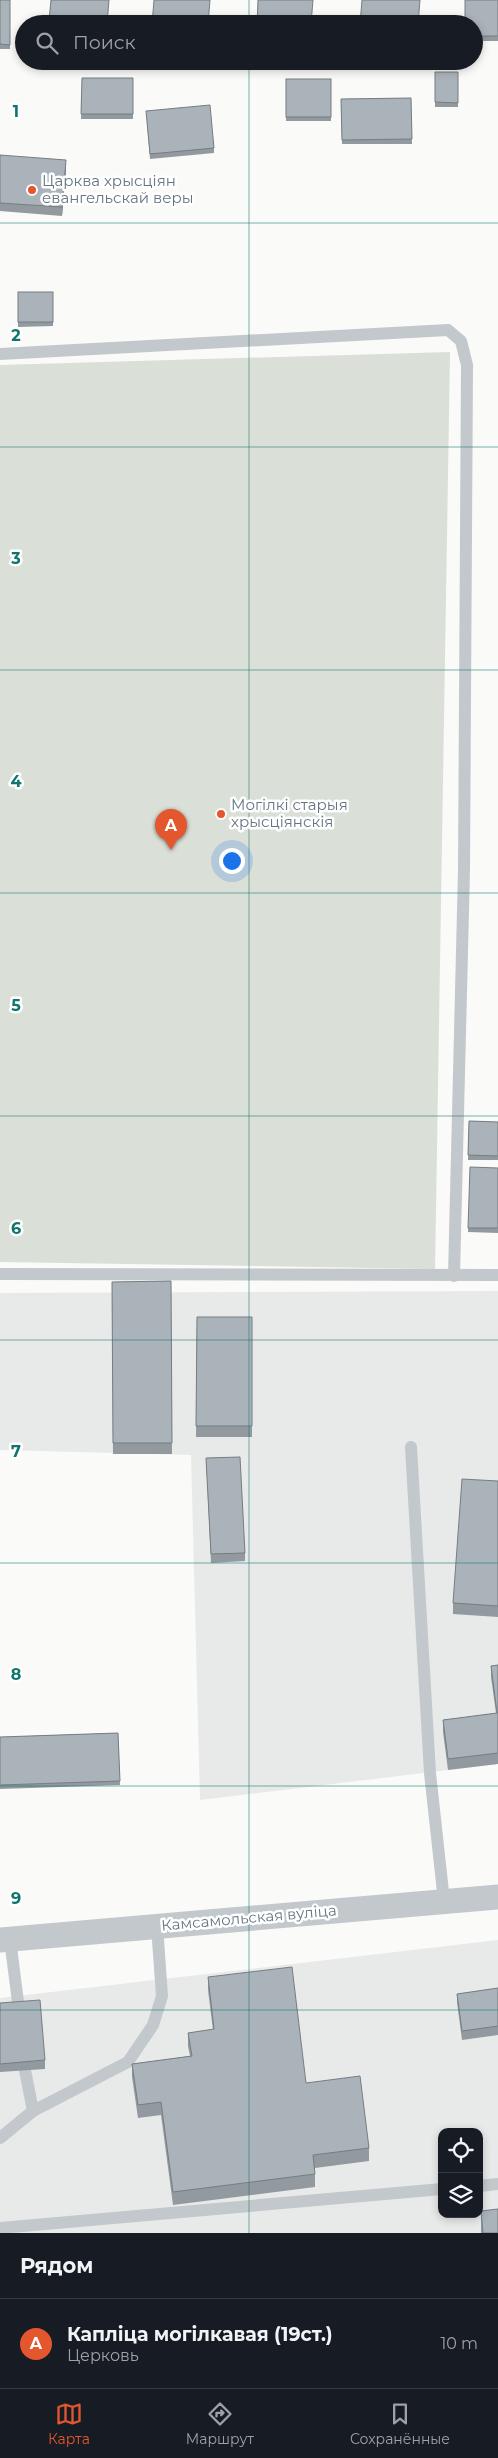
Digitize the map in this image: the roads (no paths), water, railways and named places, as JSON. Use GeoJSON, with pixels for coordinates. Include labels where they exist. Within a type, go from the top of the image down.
{"type":"FeatureCollection","features":[{"type":"Feature","properties":{"kind":"street","name":"Камсамольская вуліца"},"geometry":{"type":"LineString","coordinates":[[5,1940],[498,1897]]}},
{"type":"Feature","properties":{"kind":"lane"},"geometry":{"type":"LineString","coordinates":[[0,354],[448,330],[461,341],[467,365],[464,860],[454,1276]]}},
{"type":"Feature","properties":{"kind":"lane"},"geometry":{"type":"LineString","coordinates":[[0,1274],[498,1275]]}},
{"type":"Feature","properties":{"kind":"lane"},"geometry":{"type":"LineString","coordinates":[[411,1446],[430,1772],[444,1902]]}},
{"type":"Feature","properties":{"kind":"lane"},"geometry":{"type":"LineString","coordinates":[[0,2138],[32,2111],[128,2062],[153,2025],[162,1996],[157,1926]]}},
{"type":"Feature","properties":{"kind":"lane"},"geometry":{"type":"LineString","coordinates":[[5,1940],[19,2010]]}},
{"type":"Feature","properties":{"kind":"lane"},"geometry":{"type":"LineString","coordinates":[[25,2070],[32,2111]]}},
{"type":"Feature","properties":{"kind":"lane"},"geometry":{"type":"LineString","coordinates":[[483,2186],[498,2184]]}},
{"type":"Feature","properties":{"kind":"lane"},"geometry":{"type":"LineString","coordinates":[[0,2228],[438,2189]]}},
{"type":"Feature","properties":{"kind":"place","name":"Царква хрысціян евангельскай веры"},"geometry":{"type":"Point","coordinates":[32,190]}},
{"type":"Feature","properties":{"kind":"place","name":"Могілкі старыя хрысціянскія"},"geometry":{"type":"Point","coordinates":[221,814]}},
{"type":"Feature","properties":{"kind":"place","name":"Капліца могілкавая (19ст.)"},"geometry":{"type":"Point","coordinates":[171,850]}}]}
